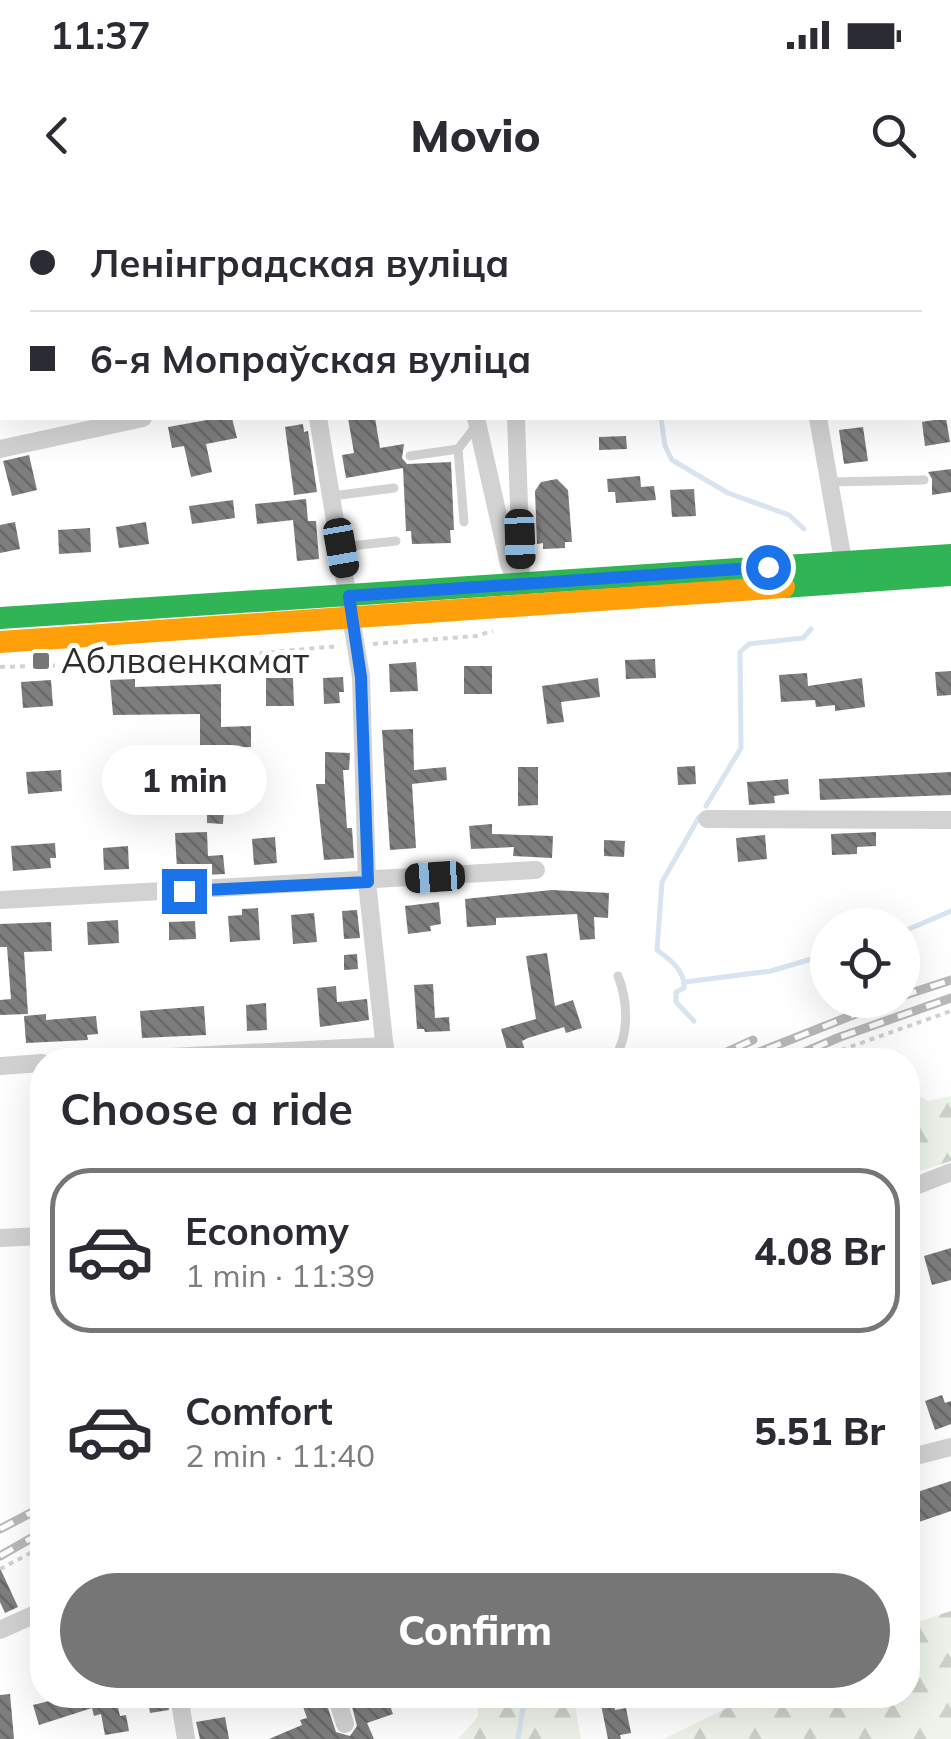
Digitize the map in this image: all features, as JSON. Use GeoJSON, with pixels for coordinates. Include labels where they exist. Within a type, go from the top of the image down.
{"type":"FeatureCollection","features":[{"type":"Feature","properties":{"kind":"main road"},"geometry":{"type":"LineString","coordinates":[[0,642],[351,607],[845,572],[951,555]]}},
{"type":"Feature","properties":{"kind":"main road"},"geometry":{"type":"LineString","coordinates":[[845,572],[951,575]]}},
{"type":"Feature","properties":{"kind":"main road"},"geometry":{"type":"LineString","coordinates":[[0,618],[351,607]]}},
{"type":"Feature","properties":{"kind":"street"},"geometry":{"type":"LineString","coordinates":[[0,449],[134,420]]}},
{"type":"Feature","properties":{"kind":"street"},"geometry":{"type":"LineString","coordinates":[[318,420],[361,677],[368,882],[385,1048]]}},
{"type":"Feature","properties":{"kind":"street"},"geometry":{"type":"LineString","coordinates":[[516,420],[519,595]]}},
{"type":"Feature","properties":{"kind":"street"},"geometry":{"type":"LineString","coordinates":[[818,420],[845,572]]}},
{"type":"Feature","properties":{"kind":"street"},"geometry":{"type":"LineString","coordinates":[[477,421],[519,595]]}},
{"type":"Feature","properties":{"kind":"street"},"geometry":{"type":"LineString","coordinates":[[708,819],[951,820]]}},
{"type":"Feature","properties":{"kind":"street"},"geometry":{"type":"LineString","coordinates":[[0,900],[536,870]]}},
{"type":"Feature","properties":{"kind":"street"},"geometry":{"type":"LineString","coordinates":[[0,1066],[30,1065]]}},
{"type":"Feature","properties":{"kind":"street"},"geometry":{"type":"LineString","coordinates":[[920,1184],[951,1172]]}},
{"type":"Feature","properties":{"kind":"street"},"geometry":{"type":"LineString","coordinates":[[0,1238],[30,1237]]}},
{"type":"Feature","properties":{"kind":"street"},"geometry":{"type":"LineString","coordinates":[[920,1455],[951,1446]]}},
{"type":"Feature","properties":{"kind":"street"},"geometry":{"type":"LineString","coordinates":[[0,1630],[30,1616]]}},
{"type":"Feature","properties":{"kind":"street"},"geometry":{"type":"LineString","coordinates":[[181,1708],[186,1739]]}},
{"type":"Feature","properties":{"kind":"street"},"geometry":{"type":"LineString","coordinates":[[340,1708],[346,1724]]}},
{"type":"Feature","properties":{"kind":"lane"},"geometry":{"type":"LineString","coordinates":[[464,522],[458,449],[477,421]]}},
{"type":"Feature","properties":{"kind":"lane"},"geometry":{"type":"LineString","coordinates":[[410,456],[458,449]]}},
{"type":"Feature","properties":{"kind":"lane"},"geometry":{"type":"LineString","coordinates":[[828,482],[924,480]]}},
{"type":"Feature","properties":{"kind":"lane"},"geometry":{"type":"LineString","coordinates":[[332,496],[394,488]]}},
{"type":"Feature","properties":{"kind":"lane"},"geometry":{"type":"LineString","coordinates":[[341,548],[396,541]]}},
{"type":"Feature","properties":{"kind":"lane"},"geometry":{"type":"LineString","coordinates":[[618,976],[626,996],[620,1048]]}},
{"type":"Feature","properties":{"kind":"path"},"geometry":{"type":"LineString","coordinates":[[0,668],[154,663],[476,636],[507,627]]}},
{"type":"Feature","properties":{"kind":"path"},"geometry":{"type":"LineString","coordinates":[[846,1048],[951,1011]]}},
{"type":"Feature","properties":{"kind":"path"},"geometry":{"type":"LineString","coordinates":[[0,1569],[30,1553]]}},
{"type":"Feature","properties":{"kind":"green space"},"geometry":{"type":"Polygon","coordinates":[[[951,1096],[951,1161],[920,1171],[920,1097],[929,1101],[951,1096]]]}},
{"type":"Feature","properties":{"kind":"green space"},"geometry":{"type":"Polygon","coordinates":[[[951,1611],[951,1739],[663,1739],[727,1708],[920,1708],[920,1621],[951,1611]]]}},
{"type":"Feature","properties":{"kind":"green space"},"geometry":{"type":"Polygon","coordinates":[[[478,1708],[575,1708],[581,1739],[458,1739],[478,1717],[478,1708]]]}},
{"type":"Feature","properties":{"kind":"building"},"geometry":{"type":"Polygon","coordinates":[[[232,420],[237,438],[206,444],[212,472],[191,477],[184,446],[172,448],[168,427],[232,420]]]}},
{"type":"Feature","properties":{"kind":"building"},"geometry":{"type":"Polygon","coordinates":[[[348,420],[375,420],[380,448],[404,444],[402,458],[407,464],[451,462],[451,543],[412,544],[411,531],[406,531],[403,468],[346,478],[342,455],[354,453],[348,420]]]}},
{"type":"Feature","properties":{"kind":"building"},"geometry":{"type":"Polygon","coordinates":[[[946,420],[950,442],[925,446],[922,422],[946,420]]]}},
{"type":"Feature","properties":{"kind":"building"},"geometry":{"type":"Polygon","coordinates":[[[303,424],[304,432],[308,431],[317,492],[294,495],[285,427],[303,424]]]}},
{"type":"Feature","properties":{"kind":"building"},"geometry":{"type":"Polygon","coordinates":[[[863,427],[868,461],[844,464],[839,430],[863,427]]]}},
{"type":"Feature","properties":{"kind":"building"},"geometry":{"type":"Polygon","coordinates":[[[626,436],[627,449],[599,450],[599,437],[626,436]]]}},
{"type":"Feature","properties":{"kind":"building"},"geometry":{"type":"Polygon","coordinates":[[[29,455],[37,490],[12,496],[3,461],[29,455]]]}},
{"type":"Feature","properties":{"kind":"building"},"geometry":{"type":"Polygon","coordinates":[[[951,469],[951,492],[932,495],[928,472],[951,469]]]}},
{"type":"Feature","properties":{"kind":"building"},"geometry":{"type":"Polygon","coordinates":[[[640,476],[641,487],[654,486],[656,500],[616,503],[615,492],[608,492],[607,479],[640,476]]]}},
{"type":"Feature","properties":{"kind":"building"},"geometry":{"type":"Polygon","coordinates":[[[557,479],[568,490],[572,542],[565,542],[565,548],[543,549],[543,543],[537,544],[535,491],[541,482],[557,479]]]}},
{"type":"Feature","properties":{"kind":"building"},"geometry":{"type":"Polygon","coordinates":[[[694,489],[696,516],[672,517],[670,490],[694,489]]]}},
{"type":"Feature","properties":{"kind":"building"},"geometry":{"type":"Polygon","coordinates":[[[306,499],[308,521],[316,521],[319,559],[297,561],[293,520],[257,524],[255,504],[306,499]]]}},
{"type":"Feature","properties":{"kind":"building"},"geometry":{"type":"Polygon","coordinates":[[[233,500],[235,518],[192,524],[189,506],[233,500]]]}},
{"type":"Feature","properties":{"kind":"building"},"geometry":{"type":"Polygon","coordinates":[[[15,522],[20,549],[0,553],[0,525],[15,522]]]}},
{"type":"Feature","properties":{"kind":"building"},"geometry":{"type":"Polygon","coordinates":[[[146,522],[149,544],[119,548],[116,527],[146,522]]]}},
{"type":"Feature","properties":{"kind":"building"},"geometry":{"type":"Polygon","coordinates":[[[90,528],[91,552],[59,554],[58,530],[90,528]]]}},
{"type":"Feature","properties":{"kind":"building"},"geometry":{"type":"Polygon","coordinates":[[[655,659],[656,678],[626,679],[625,660],[655,659]]]}},
{"type":"Feature","properties":{"kind":"building"},"geometry":{"type":"Polygon","coordinates":[[[416,662],[418,691],[390,692],[389,664],[416,662]]]}},
{"type":"Feature","properties":{"kind":"building"},"geometry":{"type":"Polygon","coordinates":[[[464,666],[492,666],[492,694],[464,694],[464,666]]]}},
{"type":"Feature","properties":{"kind":"building"},"geometry":{"type":"Polygon","coordinates":[[[951,671],[951,695],[937,696],[935,672],[951,671]]]}},
{"type":"Feature","properties":{"kind":"building"},"geometry":{"type":"Polygon","coordinates":[[[807,673],[808,686],[862,678],[865,707],[835,711],[835,705],[816,707],[815,700],[781,702],[779,675],[807,673]]]}},
{"type":"Feature","properties":{"kind":"building"},"geometry":{"type":"Polygon","coordinates":[[[343,677],[340,703],[324,704],[323,678],[343,677]]]}},
{"type":"Feature","properties":{"kind":"building"},"geometry":{"type":"Polygon","coordinates":[[[266,678],[293,678],[294,706],[266,706],[266,678]]]}},
{"type":"Feature","properties":{"kind":"building"},"geometry":{"type":"Polygon","coordinates":[[[598,678],[600,697],[561,702],[564,722],[547,724],[542,686],[598,678]]]}},
{"type":"Feature","properties":{"kind":"building"},"geometry":{"type":"Polygon","coordinates":[[[135,679],[135,687],[221,684],[221,727],[251,726],[251,747],[216,748],[216,779],[200,779],[200,714],[113,715],[110,680],[135,679]]]}},
{"type":"Feature","properties":{"kind":"building"},"geometry":{"type":"Polygon","coordinates":[[[51,680],[53,706],[23,708],[21,682],[51,680]]]}},
{"type":"Feature","properties":{"kind":"building"},"geometry":{"type":"Polygon","coordinates":[[[413,729],[414,770],[446,767],[447,780],[412,784],[416,848],[390,850],[382,730],[413,729]]]}},
{"type":"Feature","properties":{"kind":"building"},"geometry":{"type":"Polygon","coordinates":[[[325,752],[350,753],[349,770],[343,770],[347,828],[352,828],[354,858],[324,860],[316,784],[325,784],[325,752]]]}},
{"type":"Feature","properties":{"kind":"building"},"geometry":{"type":"Polygon","coordinates":[[[695,766],[696,784],[678,785],[677,767],[695,766]]]}},
{"type":"Feature","properties":{"kind":"building"},"geometry":{"type":"Polygon","coordinates":[[[518,767],[538,767],[538,805],[518,806],[518,767]]]}},
{"type":"Feature","properties":{"kind":"building"},"geometry":{"type":"Polygon","coordinates":[[[61,770],[62,791],[28,794],[26,772],[61,770]]]}},
{"type":"Feature","properties":{"kind":"building"},"geometry":{"type":"Polygon","coordinates":[[[951,772],[951,795],[820,800],[819,779],[951,772]]]}},
{"type":"Feature","properties":{"kind":"building"},"geometry":{"type":"Polygon","coordinates":[[[788,779],[789,794],[774,796],[775,803],[749,805],[747,782],[788,779]]]}},
{"type":"Feature","properties":{"kind":"building"},"geometry":{"type":"Polygon","coordinates":[[[207,806],[224,806],[223,824],[207,823],[207,806]]]}},
{"type":"Feature","properties":{"kind":"building"},"geometry":{"type":"Polygon","coordinates":[[[492,824],[492,834],[553,836],[552,858],[513,856],[514,847],[471,849],[469,826],[492,824]]]}},
{"type":"Feature","properties":{"kind":"building"},"geometry":{"type":"Polygon","coordinates":[[[207,832],[208,856],[223,855],[225,874],[205,875],[204,868],[177,869],[175,833],[207,832]]]}},
{"type":"Feature","properties":{"kind":"building"},"geometry":{"type":"Polygon","coordinates":[[[876,832],[876,846],[857,847],[857,854],[832,855],[831,834],[876,832]]]}},
{"type":"Feature","properties":{"kind":"building"},"geometry":{"type":"Polygon","coordinates":[[[765,835],[767,859],[738,862],[736,838],[765,835]]]}},
{"type":"Feature","properties":{"kind":"building"},"geometry":{"type":"Polygon","coordinates":[[[275,837],[277,863],[254,865],[252,839],[275,837]]]}},
{"type":"Feature","properties":{"kind":"building"},"geometry":{"type":"Polygon","coordinates":[[[604,840],[625,841],[624,857],[604,856],[604,840]]]}},
{"type":"Feature","properties":{"kind":"building"},"geometry":{"type":"Polygon","coordinates":[[[55,843],[56,858],[50,858],[51,868],[13,871],[11,846],[55,843]]]}},
{"type":"Feature","properties":{"kind":"building"},"geometry":{"type":"Polygon","coordinates":[[[128,846],[129,869],[104,870],[103,848],[128,846]]]}},
{"type":"Feature","properties":{"kind":"building"},"geometry":{"type":"Polygon","coordinates":[[[552,890],[609,893],[608,918],[594,917],[595,939],[580,940],[577,914],[496,918],[496,925],[467,927],[465,899],[552,890]]]}},
{"type":"Feature","properties":{"kind":"building"},"geometry":{"type":"Polygon","coordinates":[[[439,902],[441,924],[430,926],[431,931],[408,934],[405,906],[439,902]]]}},
{"type":"Feature","properties":{"kind":"building"},"geometry":{"type":"Polygon","coordinates":[[[258,908],[260,940],[230,942],[228,916],[242,915],[242,909],[258,908]]]}},
{"type":"Feature","properties":{"kind":"building"},"geometry":{"type":"Polygon","coordinates":[[[357,910],[360,938],[344,939],[342,911],[357,910]]]}},
{"type":"Feature","properties":{"kind":"building"},"geometry":{"type":"Polygon","coordinates":[[[314,913],[317,942],[293,944],[291,915],[314,913]]]}},
{"type":"Feature","properties":{"kind":"building"},"geometry":{"type":"Polygon","coordinates":[[[118,920],[119,943],[88,945],[87,922],[118,920]]]}},
{"type":"Feature","properties":{"kind":"building"},"geometry":{"type":"Polygon","coordinates":[[[195,921],[196,939],[169,940],[169,922],[195,921]]]}},
{"type":"Feature","properties":{"kind":"building"},"geometry":{"type":"Polygon","coordinates":[[[51,922],[52,951],[24,952],[28,1014],[0,1015],[0,1000],[11,999],[7,947],[0,947],[0,924],[51,922]]]}},
{"type":"Feature","properties":{"kind":"building"},"geometry":{"type":"Polygon","coordinates":[[[547,953],[555,1006],[573,1000],[582,1028],[566,1033],[564,1027],[522,1041],[524,1048],[507,1048],[501,1029],[536,1019],[526,956],[547,953]]]}},
{"type":"Feature","properties":{"kind":"building"},"geometry":{"type":"Polygon","coordinates":[[[357,954],[358,969],[344,970],[344,955],[357,954]]]}},
{"type":"Feature","properties":{"kind":"building"},"geometry":{"type":"Polygon","coordinates":[[[433,984],[435,1018],[449,1017],[450,1031],[417,1029],[414,985],[433,984]]]}},
{"type":"Feature","properties":{"kind":"building"},"geometry":{"type":"Polygon","coordinates":[[[336,986],[337,1002],[367,999],[369,1020],[320,1027],[317,988],[336,986]]]}},
{"type":"Feature","properties":{"kind":"building"},"geometry":{"type":"Polygon","coordinates":[[[266,1003],[267,1030],[247,1031],[246,1005],[266,1003]]]}},
{"type":"Feature","properties":{"kind":"building"},"geometry":{"type":"Polygon","coordinates":[[[204,1006],[206,1035],[142,1038],[140,1011],[204,1006]]]}},
{"type":"Feature","properties":{"kind":"building"},"geometry":{"type":"Polygon","coordinates":[[[46,1014],[46,1020],[96,1016],[98,1034],[87,1035],[88,1040],[26,1043],[24,1016],[46,1014]]]}},
{"type":"Feature","properties":{"kind":"building"},"geometry":{"type":"Polygon","coordinates":[[[951,1248],[951,1280],[932,1285],[924,1256],[951,1248]]]}},
{"type":"Feature","properties":{"kind":"building"},"geometry":{"type":"Polygon","coordinates":[[[942,1395],[945,1403],[951,1401],[951,1424],[935,1430],[925,1401],[942,1395]]]}},
{"type":"Feature","properties":{"kind":"building"},"geometry":{"type":"Polygon","coordinates":[[[951,1481],[951,1511],[920,1522],[920,1491],[951,1481]]]}},
{"type":"Feature","properties":{"kind":"building"},"geometry":{"type":"Polygon","coordinates":[[[0,1568],[18,1607],[5,1613],[0,1602],[0,1568]]]}},
{"type":"Feature","properties":{"kind":"building"},"geometry":{"type":"Polygon","coordinates":[[[10,1694],[14,1739],[0,1739],[0,1695],[10,1694]]]}},
{"type":"Feature","properties":{"kind":"building"},"geometry":{"type":"Polygon","coordinates":[[[34,1708],[92,1708],[39,1725],[34,1708]]]}},
{"type":"Feature","properties":{"kind":"building"},"geometry":{"type":"Polygon","coordinates":[[[92,1708],[118,1708],[120,1716],[126,1715],[129,1731],[105,1735],[101,1714],[94,1716],[92,1708]]]}},
{"type":"Feature","properties":{"kind":"building"},"geometry":{"type":"Polygon","coordinates":[[[149,1708],[169,1708],[169,1710],[150,1713],[149,1708]]]}},
{"type":"Feature","properties":{"kind":"building"},"geometry":{"type":"Polygon","coordinates":[[[303,1708],[328,1708],[336,1732],[350,1736],[357,1726],[352,1708],[391,1708],[393,1714],[367,1723],[374,1739],[269,1739],[302,1725],[300,1720],[307,1718],[303,1708]]]}},
{"type":"Feature","properties":{"kind":"building"},"geometry":{"type":"Polygon","coordinates":[[[602,1708],[626,1708],[631,1733],[620,1735],[621,1739],[608,1739],[602,1708]]]}},
{"type":"Feature","properties":{"kind":"building"},"geometry":{"type":"Polygon","coordinates":[[[225,1717],[229,1739],[200,1739],[196,1722],[225,1717]]]}},
{"type":"Feature","properties":{"kind":"waterway"},"geometry":{"type":"LineString","coordinates":[[661,420],[665,446],[672,460],[728,493],[789,515],[804,529]]}},
{"type":"Feature","properties":{"kind":"waterway"},"geometry":{"type":"LineString","coordinates":[[706,806],[741,748],[740,652],[749,644],[803,638],[811,629]]}},
{"type":"Feature","properties":{"kind":"waterway"},"geometry":{"type":"LineString","coordinates":[[694,1021],[676,1002],[676,992],[684,988],[682,976],[657,950],[662,882],[699,817]]}},
{"type":"Feature","properties":{"kind":"waterway"},"geometry":{"type":"LineString","coordinates":[[920,924],[951,911]]}},
{"type":"Feature","properties":{"kind":"waterway"},"geometry":{"type":"LineString","coordinates":[[685,982],[771,971],[810,959]]}},
{"type":"Feature","properties":{"kind":"waterway"},"geometry":{"type":"LineString","coordinates":[[518,1739],[523,1708]]}},
{"type":"Feature","properties":{"kind":"railway"},"geometry":{"type":"LineString","coordinates":[[920,990],[951,980]]}},
{"type":"Feature","properties":{"kind":"railway"},"geometry":{"type":"LineString","coordinates":[[814,1048],[951,998]]}},
{"type":"Feature","properties":{"kind":"railway"},"geometry":{"type":"LineString","coordinates":[[769,1048],[845,1018]]}},
{"type":"Feature","properties":{"kind":"railway"},"geometry":{"type":"LineString","coordinates":[[735,1048],[753,1040]]}},
{"type":"Feature","properties":{"kind":"railway"},"geometry":{"type":"LineString","coordinates":[[0,1529],[30,1513]]}},
{"type":"Feature","properties":{"kind":"railway"},"geometry":{"type":"LineString","coordinates":[[0,1556],[30,1539]]}},
{"type":"Feature","properties":{"kind":"traffic: fast"},"geometry":{"type":"LineString","coordinates":[[0,618],[951,555]]}},
{"type":"Feature","properties":{"kind":"traffic: fast"},"geometry":{"type":"LineString","coordinates":[[784,587],[951,575]]}},
{"type":"Feature","properties":{"kind":"traffic: slow"},"geometry":{"type":"LineString","coordinates":[[0,642],[784,587]]}},
{"type":"Feature","properties":{"kind":"place","name":"Аблваенкамат"},"geometry":{"type":"Point","coordinates":[41,661]}},
{"type":"Feature","properties":{"kind":"route"},"geometry":{"type":"LineString","coordinates":[[184,891],[368,882],[361,677],[349,596],[768,567]]}}]}
